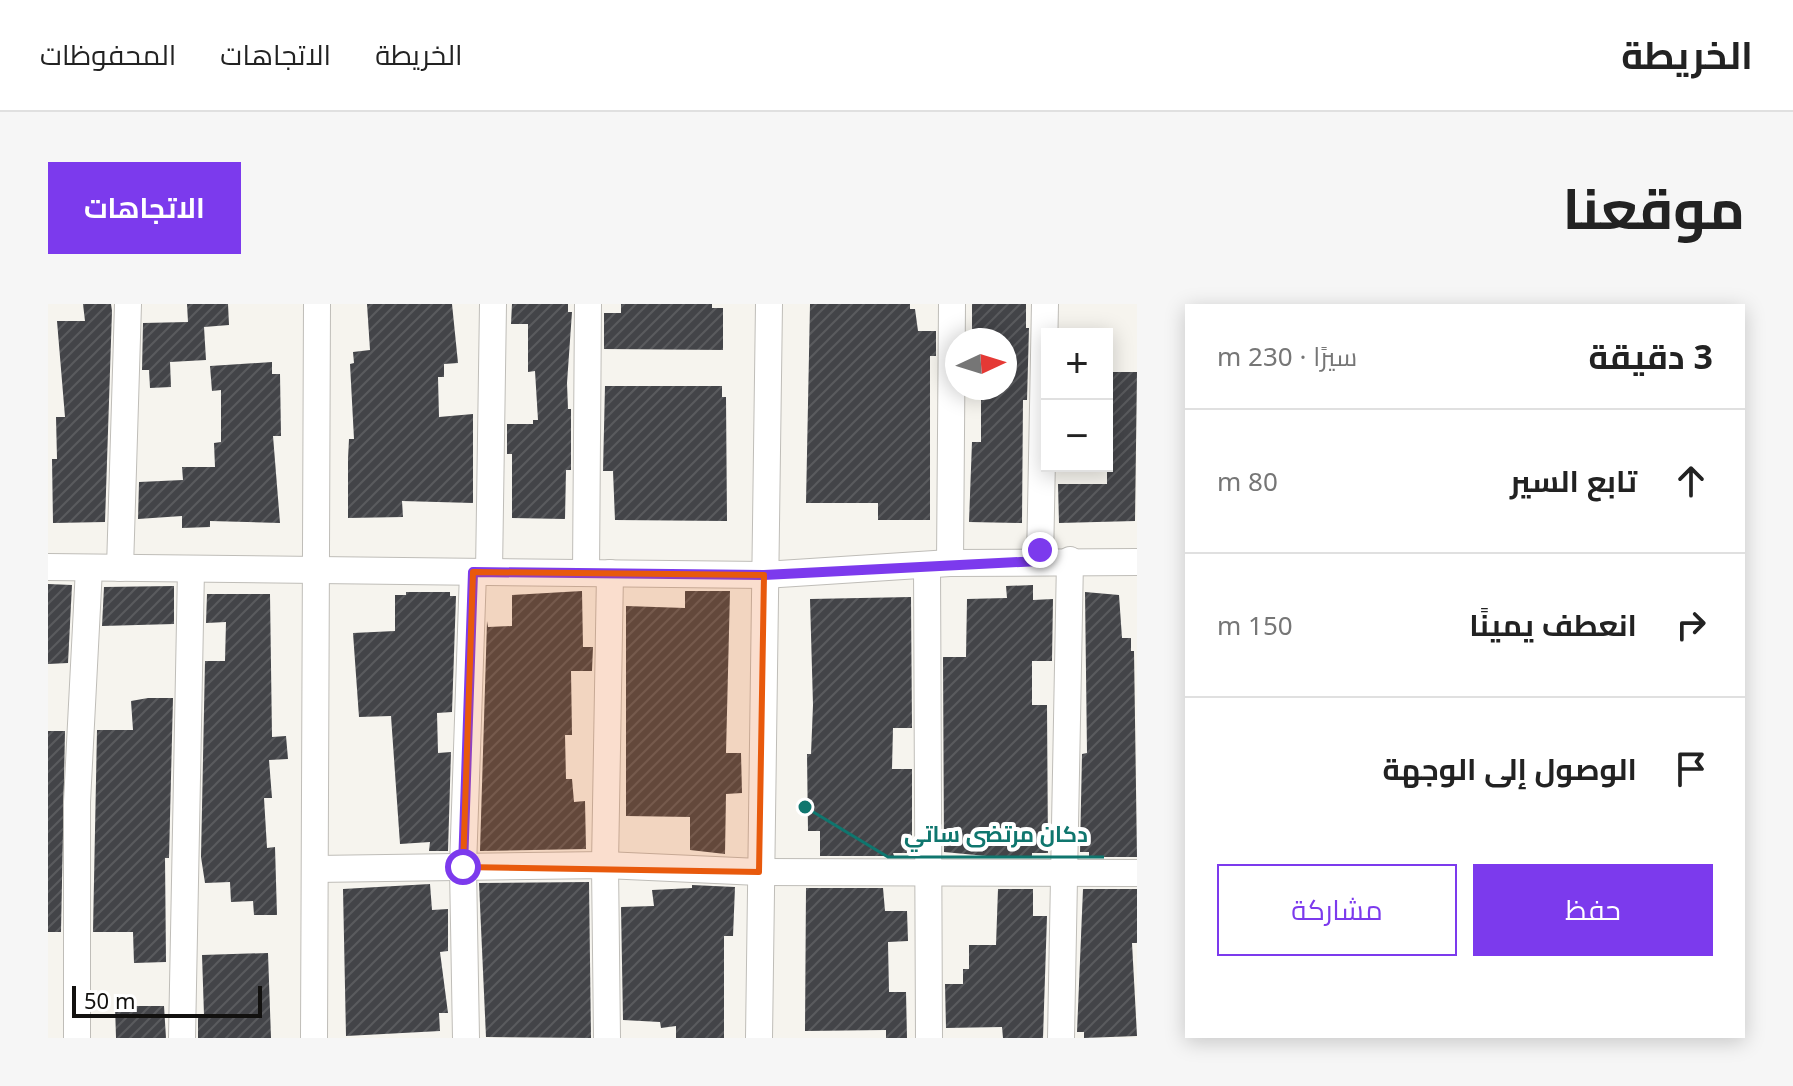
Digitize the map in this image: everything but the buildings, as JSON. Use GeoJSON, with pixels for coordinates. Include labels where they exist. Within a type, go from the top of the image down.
{"type":"FeatureCollection","features":[{"type":"Feature","properties":{"kind":"street"},"geometry":{"type":"LineString","coordinates":[[120,568],[128,304]]}},
{"type":"Feature","properties":{"kind":"street"},"geometry":{"type":"LineString","coordinates":[[314,1038],[317,304]]}},
{"type":"Feature","properties":{"kind":"street"},"geometry":{"type":"LineString","coordinates":[[466,1038],[463,867],[493,304]]}},
{"type":"Feature","properties":{"kind":"street"},"geometry":{"type":"LineString","coordinates":[[588,304],[598,573],[607,1038]]}},
{"type":"Feature","properties":{"kind":"street"},"geometry":{"type":"LineString","coordinates":[[759,1038],[769,304]]}},
{"type":"Feature","properties":{"kind":"street"},"geometry":{"type":"LineString","coordinates":[[929,1038],[938,564],[952,304]]}},
{"type":"Feature","properties":{"kind":"street"},"geometry":{"type":"LineString","coordinates":[[1040,561],[1045,304]]}},
{"type":"Feature","properties":{"kind":"street"},"geometry":{"type":"LineString","coordinates":[[1061,1038],[1070,560]]}},
{"type":"Feature","properties":{"kind":"street"},"geometry":{"type":"LineString","coordinates":[[48,567],[764,575],[938,564],[1070,560],[1137,562]]}},
{"type":"Feature","properties":{"kind":"street"},"geometry":{"type":"LineString","coordinates":[[77,1038],[77,802],[89,568]]}},
{"type":"Feature","properties":{"kind":"street"},"geometry":{"type":"LineString","coordinates":[[182,1038],[191,569]]}},
{"type":"Feature","properties":{"kind":"street"},"geometry":{"type":"LineString","coordinates":[[315,869],[605,865],[759,872],[1137,873]]}},
{"type":"Feature","properties":{"kind":"highlighted area"},"geometry":{"type":"Polygon","coordinates":[[[473,572],[764,575],[759,872],[463,867],[473,572]]]}},
{"type":"Feature","properties":{"kind":"place","name":"دكان مرتضى ساتي"},"geometry":{"type":"Point","coordinates":[805,807]}},
{"type":"Feature","properties":{"kind":"route"},"geometry":{"type":"LineString","coordinates":[[463,867],[473,572],[764,575],[950,563],[1040,561],[1040,550]]}}]}
